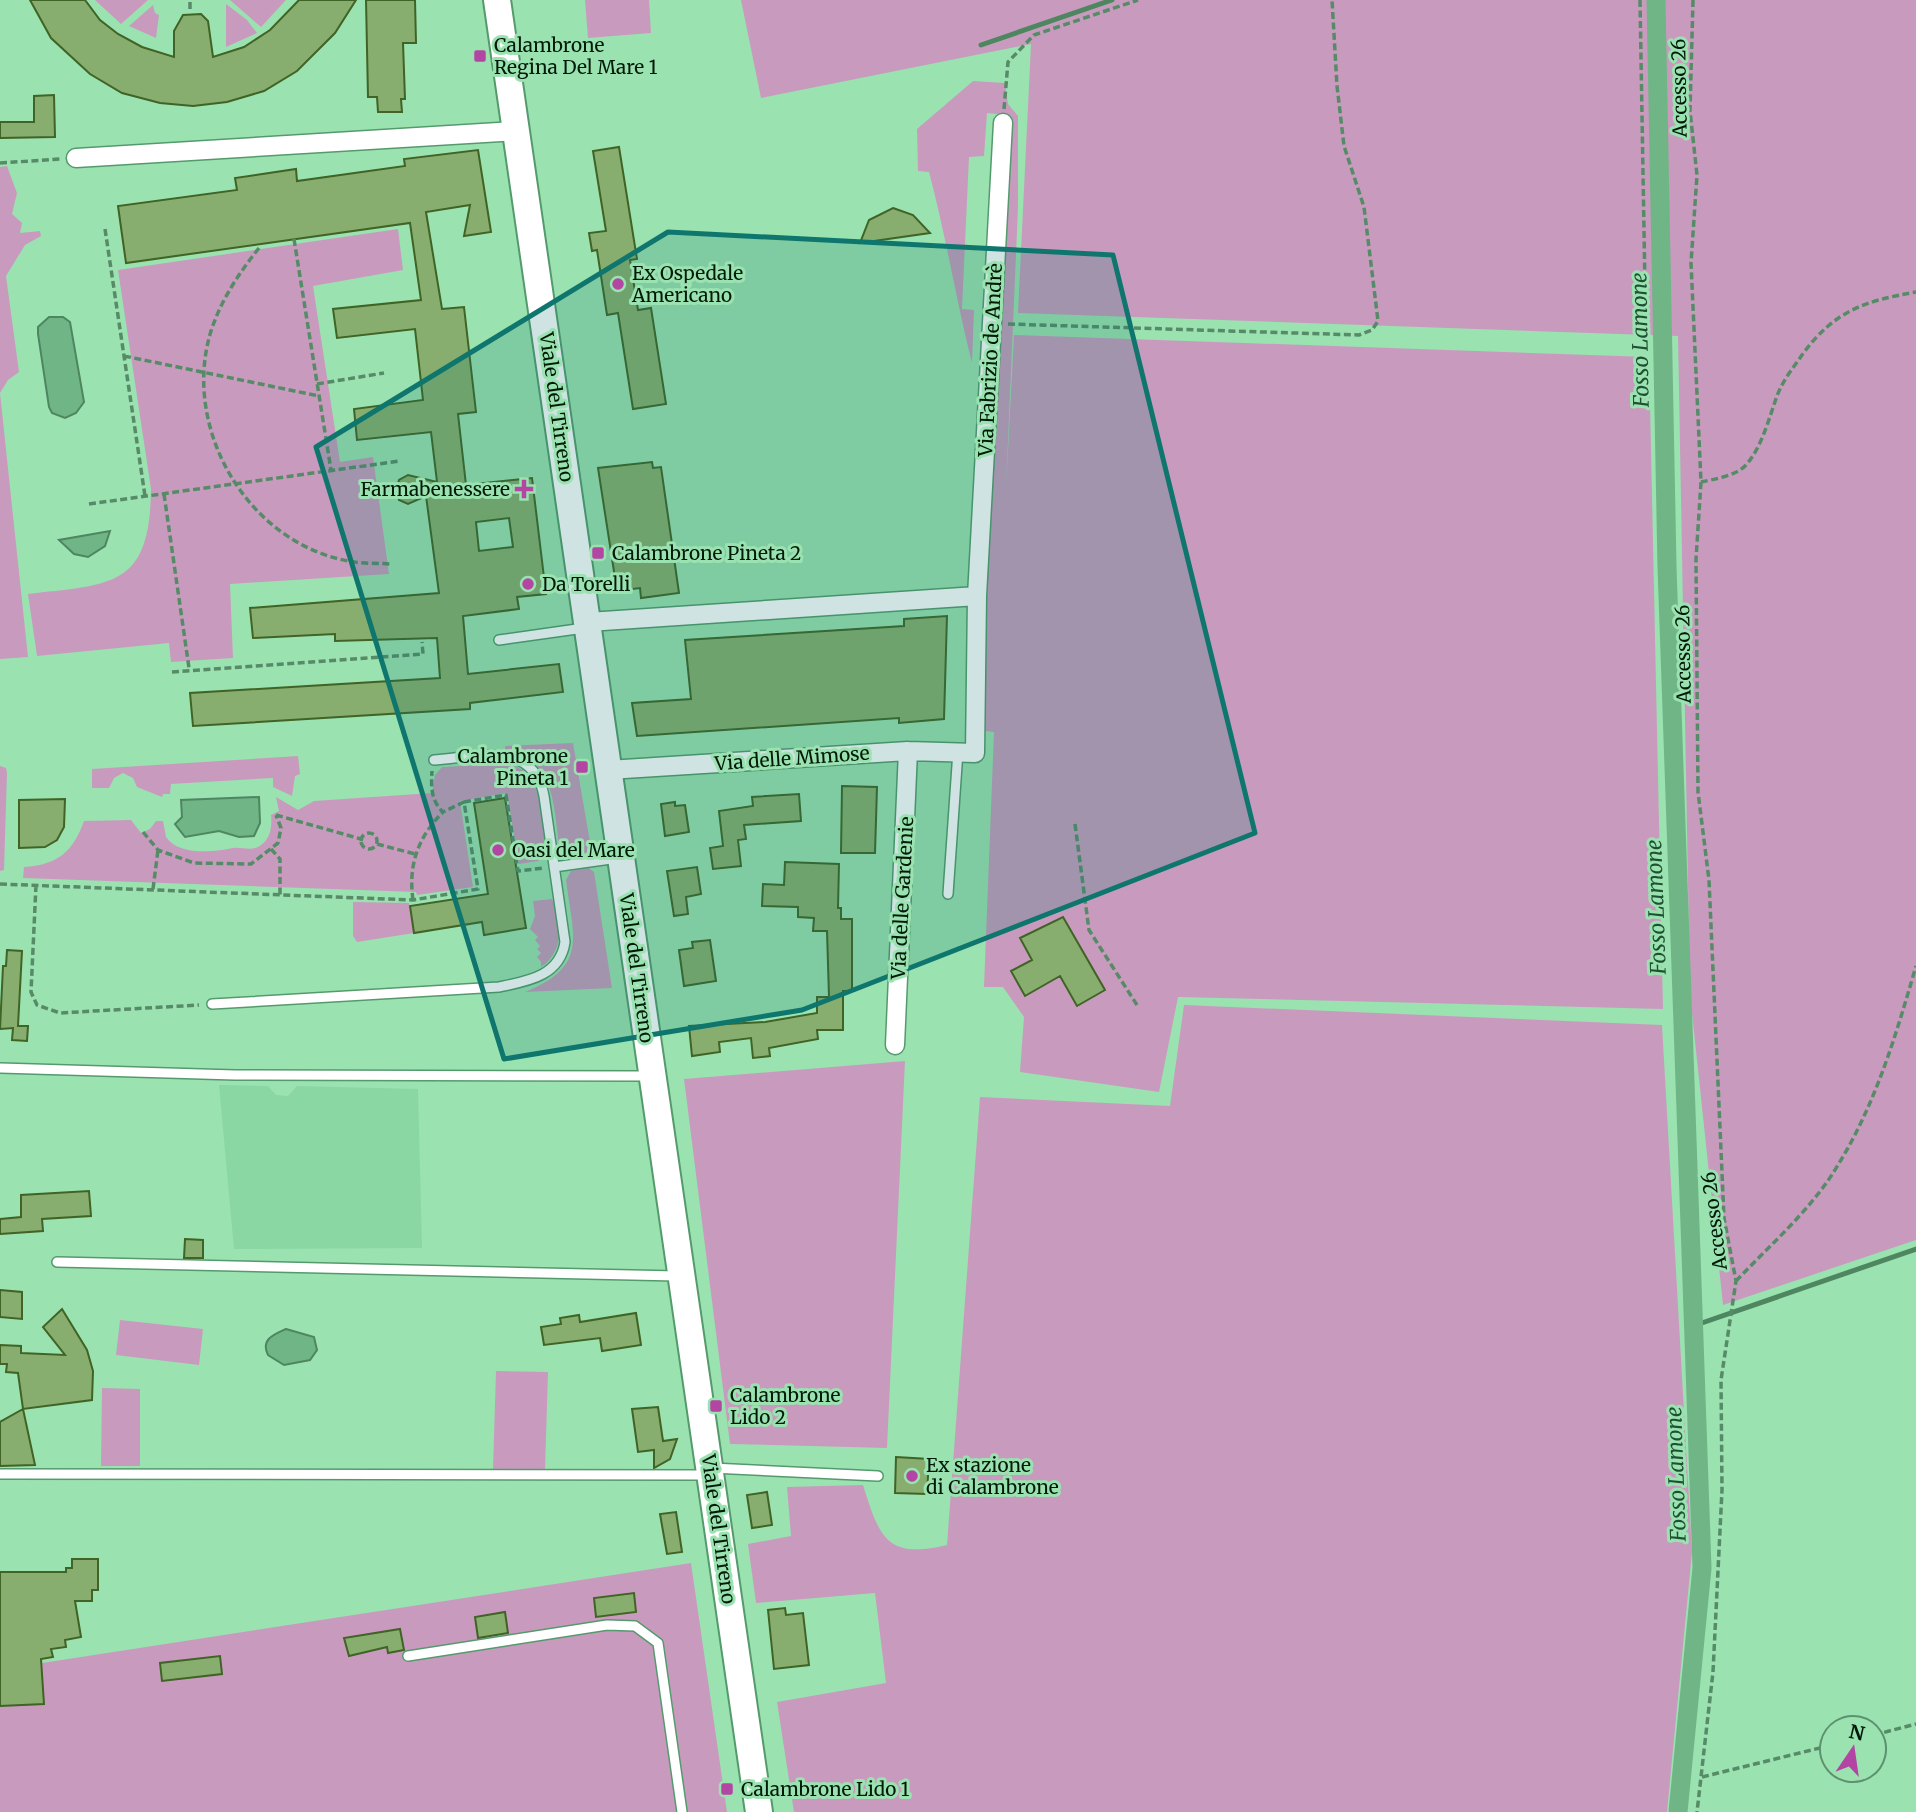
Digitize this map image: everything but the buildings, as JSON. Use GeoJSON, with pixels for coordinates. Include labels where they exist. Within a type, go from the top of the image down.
{"type":"FeatureCollection","features":[{"type":"Feature","properties":{"kind":"main road","name":"Viale del Tirreno"},"geometry":{"type":"LineString","coordinates":[[497,0],[760,1812]]}},
{"type":"Feature","properties":{"kind":"street","name":"Via Fabrizio de Andrè"},"geometry":{"type":"LineString","coordinates":[[967,752],[1003,123]]}},
{"type":"Feature","properties":{"kind":"street"},"geometry":{"type":"LineString","coordinates":[[76,158],[516,131]]}},
{"type":"Feature","properties":{"kind":"street"},"geometry":{"type":"LineString","coordinates":[[588,625],[977,596]]}},
{"type":"Feature","properties":{"kind":"street","name":"Via delle Mimose"},"geometry":{"type":"LineString","coordinates":[[608,770],[908,751],[967,752]]}},
{"type":"Feature","properties":{"kind":"street","name":"Via delle Gardenie"},"geometry":{"type":"LineString","coordinates":[[895,1045],[908,751]]}},
{"type":"Feature","properties":{"kind":"lane"},"geometry":{"type":"LineString","coordinates":[[499,640],[588,625]]}},
{"type":"Feature","properties":{"kind":"lane"},"geometry":{"type":"LineString","coordinates":[[948,894],[967,752]]}},
{"type":"Feature","properties":{"kind":"lane"},"geometry":{"type":"LineString","coordinates":[[212,1004],[499,987],[535,980],[553,967],[564,953],[565,942],[542,787],[531,767],[507,757],[433,760]]}},
{"type":"Feature","properties":{"kind":"lane"},"geometry":{"type":"LineString","coordinates":[[554,867],[621,857]]}},
{"type":"Feature","properties":{"kind":"lane"},"geometry":{"type":"LineString","coordinates":[[0,1068],[249,1075],[653,1076]]}},
{"type":"Feature","properties":{"kind":"lane"},"geometry":{"type":"LineString","coordinates":[[57,1262],[682,1276]]}},
{"type":"Feature","properties":{"kind":"lane"},"geometry":{"type":"LineString","coordinates":[[0,1474],[710,1471],[878,1476]]}},
{"type":"Feature","properties":{"kind":"lane"},"geometry":{"type":"LineString","coordinates":[[408,1656],[607,1625],[635,1626],[658,1643],[682,1812]]}},
{"type":"Feature","properties":{"kind":"path"},"geometry":{"type":"LineString","coordinates":[[190,0],[190,9]]}},
{"type":"Feature","properties":{"kind":"path"},"geometry":{"type":"LineString","coordinates":[[1003,123],[1008,62],[1024,43],[1034,35],[1138,0]]}},
{"type":"Feature","properties":{"kind":"path"},"geometry":{"type":"LineString","coordinates":[[993,324],[1359,335],[1372,330],[1378,321],[1376,302],[1364,207],[1344,146],[1332,0]]}},
{"type":"Feature","properties":{"kind":"path"},"geometry":{"type":"LineString","coordinates":[[1640,0],[1646,345]]}},
{"type":"Feature","properties":{"kind":"path","name":"Accesso 26"},"geometry":{"type":"LineString","coordinates":[[1693,0],[1690,111],[1697,175],[1691,263],[1701,482],[1696,559],[1698,792],[1709,880],[1724,1218],[1736,1281],[1721,1380],[1722,1490],[1713,1672],[1697,1812]]}},
{"type":"Feature","properties":{"kind":"path"},"geometry":{"type":"LineString","coordinates":[[0,163],[76,158]]}},
{"type":"Feature","properties":{"kind":"path"},"geometry":{"type":"LineString","coordinates":[[105,229],[145,496]]}},
{"type":"Feature","properties":{"kind":"path"},"geometry":{"type":"LineString","coordinates":[[294,239],[331,470]]}},
{"type":"Feature","properties":{"kind":"path"},"geometry":{"type":"LineString","coordinates":[[259,248],[245,266],[211,332],[205,373],[209,425],[219,457],[258,511],[284,534],[346,561],[391,564]]}},
{"type":"Feature","properties":{"kind":"path"},"geometry":{"type":"LineString","coordinates":[[1701,482],[1731,474],[1745,466],[1760,440],[1783,382],[1816,335],[1839,314],[1878,298],[1916,292]]}},
{"type":"Feature","properties":{"kind":"path"},"geometry":{"type":"LineString","coordinates":[[124,356],[319,396]]}},
{"type":"Feature","properties":{"kind":"path"},"geometry":{"type":"LineString","coordinates":[[317,384],[384,373]]}},
{"type":"Feature","properties":{"kind":"path"},"geometry":{"type":"LineString","coordinates":[[89,504],[400,461]]}},
{"type":"Feature","properties":{"kind":"path"},"geometry":{"type":"LineString","coordinates":[[164,494],[189,669]]}},
{"type":"Feature","properties":{"kind":"path"},"geometry":{"type":"LineString","coordinates":[[172,672],[423,654],[422,642]]}},
{"type":"Feature","properties":{"kind":"path"},"geometry":{"type":"LineString","coordinates":[[433,760],[432,793],[436,806],[443,812]]}},
{"type":"Feature","properties":{"kind":"path"},"geometry":{"type":"LineString","coordinates":[[413,900],[410,880],[421,838],[443,812],[464,802],[506,795],[518,871],[554,867]]}},
{"type":"Feature","properties":{"kind":"path"},"geometry":{"type":"LineString","coordinates":[[0,884],[413,900],[478,889],[464,802]]}},
{"type":"Feature","properties":{"kind":"path"},"geometry":{"type":"LineString","coordinates":[[143,832],[158,850],[186,862],[243,864],[257,861],[271,849],[281,835],[276,815],[361,839],[372,834],[377,844],[415,854]]}},
{"type":"Feature","properties":{"kind":"path"},"geometry":{"type":"LineString","coordinates":[[1075,824],[1091,938],[1137,1005]]}},
{"type":"Feature","properties":{"kind":"path"},"geometry":{"type":"LineString","coordinates":[[361,839],[362,845],[369,850],[377,844]]}},
{"type":"Feature","properties":{"kind":"path"},"geometry":{"type":"LineString","coordinates":[[271,849],[281,863],[280,895]]}},
{"type":"Feature","properties":{"kind":"path"},"geometry":{"type":"LineString","coordinates":[[153,890],[158,850]]}},
{"type":"Feature","properties":{"kind":"path"},"geometry":{"type":"LineString","coordinates":[[1073,879],[1082,879]]}},
{"type":"Feature","properties":{"kind":"path"},"geometry":{"type":"LineString","coordinates":[[36,885],[31,992],[37,1005],[60,1013],[212,1004]]}},
{"type":"Feature","properties":{"kind":"path"},"geometry":{"type":"LineString","coordinates":[[1736,1281],[1798,1218],[1838,1165],[1884,1073],[1916,967]]}},
{"type":"Feature","properties":{"kind":"path"},"geometry":{"type":"LineString","coordinates":[[1888,1731],[1916,1724]]}},
{"type":"Feature","properties":{"kind":"path"},"geometry":{"type":"LineString","coordinates":[[1701,1777],[1818,1748]]}},
{"type":"Feature","properties":{"kind":"highlighted area"},"geometry":{"type":"Polygon","coordinates":[[[668,232],[1113,255],[1255,833],[802,1010],[504,1059],[316,447],[668,232]]]}},
{"type":"Feature","properties":{"kind":"shaded area"},"geometry":{"type":"Polygon","coordinates":[[[95,0],[148,0],[121,24],[95,0]]]}},
{"type":"Feature","properties":{"kind":"shaded area"},"geometry":{"type":"Polygon","coordinates":[[[230,0],[286,0],[261,27],[230,0]]]}},
{"type":"Feature","properties":{"kind":"shaded area"},"geometry":{"type":"Polygon","coordinates":[[[585,0],[649,0],[651,33],[588,38],[585,0]]]}},
{"type":"Feature","properties":{"kind":"shaded area"},"geometry":{"type":"Polygon","coordinates":[[[741,0],[1916,0],[1916,1240],[1723,1305],[1690,994],[1678,336],[1018,313],[1031,44],[761,98],[741,0]]]}},
{"type":"Feature","properties":{"kind":"shaded area"},"geometry":{"type":"Polygon","coordinates":[[[226,4],[247,20],[257,33],[226,47],[226,4]]]}},
{"type":"Feature","properties":{"kind":"shaded area"},"geometry":{"type":"Polygon","coordinates":[[[153,5],[155,13],[159,15],[156,38],[129,26],[153,5]]]}},
{"type":"Feature","properties":{"kind":"shaded area"},"geometry":{"type":"Polygon","coordinates":[[[973,81],[1005,83],[1008,104],[1018,116],[1018,208],[1006,488],[1014,335],[1649,357],[1663,1009],[1178,997],[1159,1092],[1020,1072],[1024,1017],[1003,987],[984,987],[994,732],[985,731],[980,724],[1006,115],[987,113],[984,156],[969,157],[962,309],[974,310],[972,363],[929,172],[918,171],[917,129],[973,81]]]}},
{"type":"Feature","properties":{"kind":"shaded area"},"geometry":{"type":"Polygon","coordinates":[[[7,166],[17,193],[12,214],[22,223],[20,233],[40,231],[41,236],[25,245],[6,276],[19,372],[8,380],[0,393],[0,167],[7,166]]]}},
{"type":"Feature","properties":{"kind":"shaded area"},"geometry":{"type":"Polygon","coordinates":[[[398,229],[403,270],[313,286],[340,462],[373,457],[389,574],[230,584],[233,658],[171,662],[169,643],[37,656],[28,594],[83,587],[121,575],[134,563],[143,546],[149,522],[151,489],[118,270],[398,229]]]}},
{"type":"Feature","properties":{"kind":"shaded area"},"geometry":{"type":"Polygon","coordinates":[[[49,317],[63,317],[70,322],[84,402],[76,413],[65,418],[52,413],[49,407],[38,327],[49,317]]]}},
{"type":"Feature","properties":{"kind":"shaded area"},"geometry":{"type":"Polygon","coordinates":[[[0,393],[28,657],[0,659],[0,393]]]}},
{"type":"Feature","properties":{"kind":"shaded area"},"geometry":{"type":"Polygon","coordinates":[[[110,531],[105,546],[88,557],[74,554],[59,540],[110,531]]]}},
{"type":"Feature","properties":{"kind":"shaded area"},"geometry":{"type":"Polygon","coordinates":[[[573,743],[591,848],[576,856],[560,851],[553,803],[543,775],[535,764],[522,756],[505,751],[505,746],[573,743]]]}},
{"type":"Feature","properties":{"kind":"shaded area"},"geometry":{"type":"Polygon","coordinates":[[[298,756],[300,774],[295,776],[292,796],[273,787],[273,778],[171,784],[170,794],[163,794],[162,797],[137,787],[133,778],[123,773],[114,778],[109,788],[92,788],[92,769],[298,756]]]}},
{"type":"Feature","properties":{"kind":"shaded area"},"geometry":{"type":"Polygon","coordinates":[[[502,764],[516,767],[534,784],[542,812],[546,854],[538,861],[519,864],[507,793],[460,801],[473,887],[417,895],[416,892],[23,878],[24,867],[55,860],[69,849],[84,821],[131,820],[141,833],[150,829],[156,821],[163,821],[166,837],[172,843],[188,850],[251,849],[261,845],[269,835],[271,815],[279,811],[276,797],[298,810],[314,801],[432,793],[435,775],[442,767],[502,764]]]}},
{"type":"Feature","properties":{"kind":"shaded area"},"geometry":{"type":"Polygon","coordinates":[[[0,766],[6,768],[7,773],[4,870],[0,871],[0,766]]]}},
{"type":"Feature","properties":{"kind":"shaded area"},"geometry":{"type":"Polygon","coordinates":[[[259,797],[260,823],[254,836],[239,837],[219,831],[185,837],[175,824],[182,817],[181,800],[259,797]]]}},
{"type":"Feature","properties":{"kind":"shaded area"},"geometry":{"type":"Polygon","coordinates":[[[589,868],[594,872],[612,988],[525,992],[559,972],[568,960],[573,934],[566,880],[571,871],[589,868]]]}},
{"type":"Feature","properties":{"kind":"shaded area"},"geometry":{"type":"Polygon","coordinates":[[[552,899],[560,926],[559,936],[554,954],[541,967],[537,957],[541,953],[537,949],[540,946],[535,940],[538,937],[530,929],[535,916],[533,901],[552,899]]]}},
{"type":"Feature","properties":{"kind":"shaded area"},"geometry":{"type":"Polygon","coordinates":[[[353,902],[409,903],[414,933],[357,942],[353,936],[353,902]]]}},
{"type":"Feature","properties":{"kind":"shaded area"},"geometry":{"type":"Polygon","coordinates":[[[1184,1005],[1662,1025],[1692,1552],[1667,1812],[794,1812],[777,1702],[886,1683],[875,1593],[756,1603],[748,1544],[791,1536],[787,1487],[863,1485],[875,1519],[889,1540],[911,1549],[947,1545],[980,1097],[1170,1106],[1184,1005]]]}},
{"type":"Feature","properties":{"kind":"shaded area"},"geometry":{"type":"Polygon","coordinates":[[[905,1061],[887,1448],[730,1444],[684,1079],[905,1061]]]}},
{"type":"Feature","properties":{"kind":"shaded area"},"geometry":{"type":"Polygon","coordinates":[[[219,1085],[268,1086],[276,1095],[288,1096],[297,1086],[418,1089],[422,1248],[234,1249],[219,1085]]]}},
{"type":"Feature","properties":{"kind":"shaded area"},"geometry":{"type":"Polygon","coordinates":[[[120,1320],[203,1329],[199,1365],[116,1355],[120,1320]]]}},
{"type":"Feature","properties":{"kind":"shaded area"},"geometry":{"type":"Polygon","coordinates":[[[286,1329],[314,1337],[317,1350],[310,1360],[284,1365],[268,1355],[267,1341],[286,1329]]]}},
{"type":"Feature","properties":{"kind":"shaded area"},"geometry":{"type":"Polygon","coordinates":[[[496,1371],[548,1372],[545,1470],[493,1469],[496,1371]]]}},
{"type":"Feature","properties":{"kind":"shaded area"},"geometry":{"type":"Polygon","coordinates":[[[102,1388],[140,1389],[140,1466],[101,1466],[102,1388]]]}},
{"type":"Feature","properties":{"kind":"shaded area"},"geometry":{"type":"Polygon","coordinates":[[[691,1563],[727,1812],[0,1812],[0,1674],[42,1663],[691,1563]]]}},
{"type":"Feature","properties":{"kind":"waterway"},"geometry":{"type":"LineString","coordinates":[[981,45],[1112,0]]}},
{"type":"Feature","properties":{"kind":"waterway","name":"Fosso Lamone"},"geometry":{"type":"LineString","coordinates":[[1656,0],[1667,567],[1702,1568],[1678,1812]]}},
{"type":"Feature","properties":{"kind":"waterway"},"geometry":{"type":"LineString","coordinates":[[1696,1325],[1916,1249]]}},
{"type":"Feature","properties":{"kind":"place","name":"Calambrone Regina Del Mare 1"},"geometry":{"type":"Point","coordinates":[480,56]}},
{"type":"Feature","properties":{"kind":"place","name":"Ex Ospedale Americano"},"geometry":{"type":"Point","coordinates":[618,284]}},
{"type":"Feature","properties":{"kind":"place","name":"Farmabenessere"},"geometry":{"type":"Point","coordinates":[524,489]}},
{"type":"Feature","properties":{"kind":"place","name":"Calambrone Pineta 2"},"geometry":{"type":"Point","coordinates":[598,553]}},
{"type":"Feature","properties":{"kind":"place","name":"Da Torelli"},"geometry":{"type":"Point","coordinates":[528,584]}},
{"type":"Feature","properties":{"kind":"place","name":"Calambrone Pineta 1"},"geometry":{"type":"Point","coordinates":[582,767]}},
{"type":"Feature","properties":{"kind":"place","name":"Oasi del Mare"},"geometry":{"type":"Point","coordinates":[498,850]}},
{"type":"Feature","properties":{"kind":"place","name":"Calambrone Lido 2"},"geometry":{"type":"Point","coordinates":[716,1406]}},
{"type":"Feature","properties":{"kind":"place","name":"Ex stazione di Calambrone"},"geometry":{"type":"Point","coordinates":[912,1476]}},
{"type":"Feature","properties":{"kind":"place","name":"Calambrone Lido 1"},"geometry":{"type":"Point","coordinates":[727,1789]}}]}
